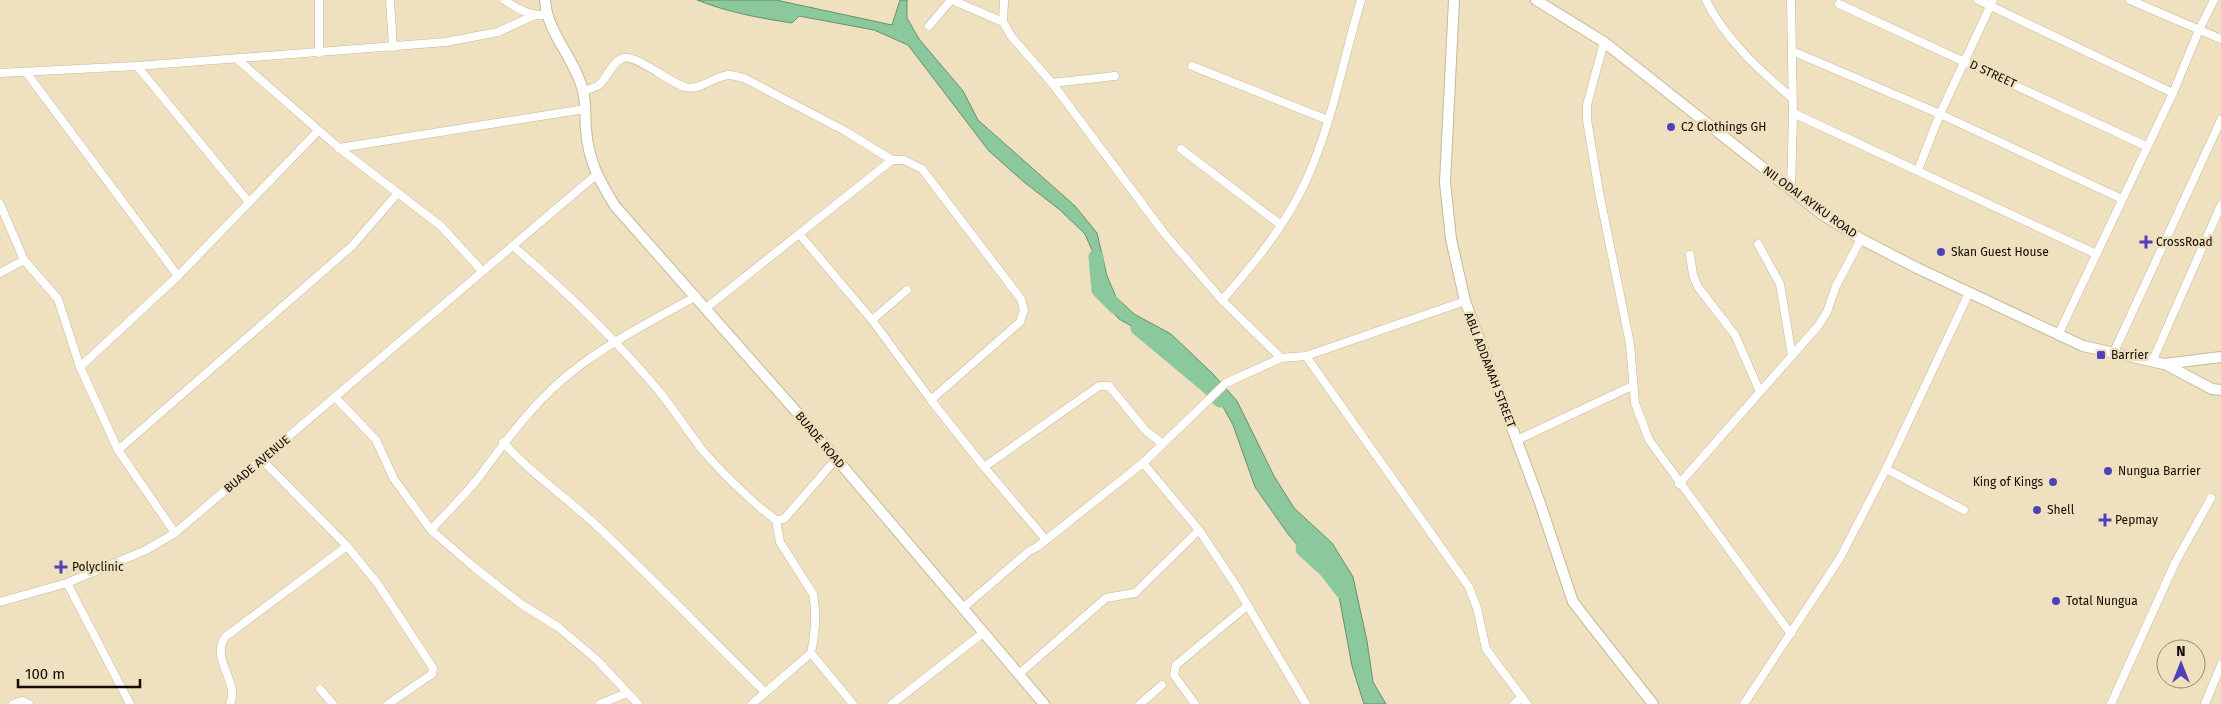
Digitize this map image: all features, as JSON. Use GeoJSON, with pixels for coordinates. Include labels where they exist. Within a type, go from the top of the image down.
{"type":"FeatureCollection","features":[{"type":"Feature","properties":{"kind":"street"},"geometry":{"type":"LineString","coordinates":[[318,53],[319,0]]}},
{"type":"Feature","properties":{"kind":"street"},"geometry":{"type":"LineString","coordinates":[[390,0],[394,48]]}},
{"type":"Feature","properties":{"kind":"street"},"geometry":{"type":"LineString","coordinates":[[504,0],[520,11],[533,16]]}},
{"type":"Feature","properties":{"kind":"street"},"geometry":{"type":"LineString","coordinates":[[0,73],[137,66],[394,48],[472,39],[498,32],[533,16],[546,15],[545,0]]}},
{"type":"Feature","properties":{"kind":"street"},"geometry":{"type":"LineString","coordinates":[[929,26],[952,0],[1003,22]]}},
{"type":"Feature","properties":{"kind":"street"},"geometry":{"type":"LineString","coordinates":[[1004,0],[1003,22],[1011,36],[1052,83],[1164,233],[1222,300],[1282,358]]}},
{"type":"Feature","properties":{"kind":"street"},"geometry":{"type":"LineString","coordinates":[[1222,300],[1264,252],[1282,225],[1305,182],[1328,120],[1360,0]]}},
{"type":"Feature","properties":{"kind":"street","name":"ABLI ADDAMAH STREET"},"geometry":{"type":"LineString","coordinates":[[1454,0],[1446,182],[1451,239],[1464,301],[1517,440],[1573,602],[1653,704]]}},
{"type":"Feature","properties":{"kind":"street","name":"NII ODAI AYIKU ROAD"},"geometry":{"type":"LineString","coordinates":[[1536,0],[1604,42],[1791,190],[1824,215],[1862,239],[1969,293],[2083,346],[2164,364]]}},
{"type":"Feature","properties":{"kind":"street"},"geometry":{"type":"LineString","coordinates":[[1706,0],[1713,15],[1730,36],[1766,75],[1792,98]]}},
{"type":"Feature","properties":{"kind":"street"},"geometry":{"type":"LineString","coordinates":[[1791,0],[1793,113],[1791,190]]}},
{"type":"Feature","properties":{"kind":"street"},"geometry":{"type":"LineString","coordinates":[[1978,0],[1992,3],[2173,93]]}},
{"type":"Feature","properties":{"kind":"street"},"geometry":{"type":"LineString","coordinates":[[2130,0],[2221,39]]}},
{"type":"Feature","properties":{"kind":"street"},"geometry":{"type":"LineString","coordinates":[[2058,335],[2146,146],[2173,93],[2199,30],[2214,0]]}},
{"type":"Feature","properties":{"kind":"street"},"geometry":{"type":"LineString","coordinates":[[1918,170],[1940,114],[1992,3]]}},
{"type":"Feature","properties":{"kind":"street","name":"D STREET"},"geometry":{"type":"LineString","coordinates":[[1839,4],[2146,146]]}},
{"type":"Feature","properties":{"kind":"street","name":"BUADE ROAD"},"geometry":{"type":"LineString","coordinates":[[546,15],[573,64],[583,91],[589,153],[596,175],[615,206],[696,296],[1044,704]]}},
{"type":"Feature","properties":{"kind":"street"},"geometry":{"type":"LineString","coordinates":[[1604,42],[1587,106],[1587,120],[1599,192],[1630,344],[1632,386],[1635,403],[1649,440],[1679,484],[1791,634]]}},
{"type":"Feature","properties":{"kind":"street"},"geometry":{"type":"LineString","coordinates":[[1792,51],[1940,114],[2122,199]]}},
{"type":"Feature","properties":{"kind":"street"},"geometry":{"type":"LineString","coordinates":[[583,91],[600,85],[617,62],[624,58],[632,59],[674,83],[686,87],[696,88],[715,78],[729,75],[744,78],[845,131],[892,160],[904,160],[922,169],[1021,299],[1024,310],[1020,322],[930,400]]}},
{"type":"Feature","properties":{"kind":"street"},"geometry":{"type":"LineString","coordinates":[[237,59],[318,131],[397,194],[441,226],[482,271]]}},
{"type":"Feature","properties":{"kind":"street"},"geometry":{"type":"LineString","coordinates":[[137,66],[248,201]]}},
{"type":"Feature","properties":{"kind":"street"},"geometry":{"type":"LineString","coordinates":[[1192,66],[1328,120]]}},
{"type":"Feature","properties":{"kind":"street"},"geometry":{"type":"LineString","coordinates":[[26,72],[178,276]]}},
{"type":"Feature","properties":{"kind":"street"},"geometry":{"type":"LineString","coordinates":[[1052,83],[1114,76]]}},
{"type":"Feature","properties":{"kind":"street"},"geometry":{"type":"LineString","coordinates":[[339,148],[585,109]]}},
{"type":"Feature","properties":{"kind":"street"},"geometry":{"type":"LineString","coordinates":[[1793,113],[2096,254]]}},
{"type":"Feature","properties":{"kind":"street"},"geometry":{"type":"LineString","coordinates":[[2113,354],[2221,120]]}},
{"type":"Feature","properties":{"kind":"street"},"geometry":{"type":"LineString","coordinates":[[80,367],[178,276],[248,201],[318,131]]}},
{"type":"Feature","properties":{"kind":"street"},"geometry":{"type":"LineString","coordinates":[[1181,149],[1282,225]]}},
{"type":"Feature","properties":{"kind":"street"},"geometry":{"type":"LineString","coordinates":[[706,308],[892,160]]}},
{"type":"Feature","properties":{"kind":"street","name":"BUADE AVENUE"},"geometry":{"type":"LineString","coordinates":[[0,602],[67,583],[146,550],[175,532],[482,271],[514,247],[596,175]]}},
{"type":"Feature","properties":{"kind":"street"},"geometry":{"type":"LineString","coordinates":[[118,450],[352,246],[397,194]]}},
{"type":"Feature","properties":{"kind":"street"},"geometry":{"type":"LineString","coordinates":[[0,204],[24,260],[58,299],[80,367],[118,450],[175,532]]}},
{"type":"Feature","properties":{"kind":"street"},"geometry":{"type":"LineString","coordinates":[[2152,362],[2221,205]]}},
{"type":"Feature","properties":{"kind":"street"},"geometry":{"type":"LineString","coordinates":[[800,235],[872,320],[930,400],[1046,540]]}},
{"type":"Feature","properties":{"kind":"street"},"geometry":{"type":"LineString","coordinates":[[1679,484],[1818,326],[1827,312],[1836,286],[1862,239]]}},
{"type":"Feature","properties":{"kind":"street"},"geometry":{"type":"LineString","coordinates":[[1758,244],[1780,284],[1792,356]]}},
{"type":"Feature","properties":{"kind":"street"},"geometry":{"type":"LineString","coordinates":[[514,247],[547,275],[616,342],[660,392],[705,453],[765,512],[776,520],[780,542],[813,594],[815,627],[811,653],[752,704]]}},
{"type":"Feature","properties":{"kind":"street"},"geometry":{"type":"LineString","coordinates":[[1690,255],[1693,276],[1698,287],[1735,335],[1760,392]]}},
{"type":"Feature","properties":{"kind":"street"},"geometry":{"type":"LineString","coordinates":[[0,273],[24,260]]}},
{"type":"Feature","properties":{"kind":"street"},"geometry":{"type":"LineString","coordinates":[[872,320],[907,290]]}},
{"type":"Feature","properties":{"kind":"street"},"geometry":{"type":"LineString","coordinates":[[1744,704],[1840,558],[1886,469],[1969,293]]}},
{"type":"Feature","properties":{"kind":"street"},"geometry":{"type":"LineString","coordinates":[[431,530],[479,477],[503,442],[528,413],[580,365],[696,296]]}},
{"type":"Feature","properties":{"kind":"street"},"geometry":{"type":"LineString","coordinates":[[963,608],[1022,557],[1144,463],[1226,383],[1282,358],[1306,356],[1464,301]]}},
{"type":"Feature","properties":{"kind":"street"},"geometry":{"type":"LineString","coordinates":[[1306,356],[1469,587],[1477,608],[1486,649],[1527,704]]}},
{"type":"Feature","properties":{"kind":"street"},"geometry":{"type":"LineString","coordinates":[[2164,364],[2221,357]]}},
{"type":"Feature","properties":{"kind":"street"},"geometry":{"type":"LineString","coordinates":[[2164,364],[2212,389],[2221,390]]}},
{"type":"Feature","properties":{"kind":"street"},"geometry":{"type":"LineString","coordinates":[[984,467],[1099,386],[1104,385],[1109,386],[1146,431],[1163,444]]}},
{"type":"Feature","properties":{"kind":"street"},"geometry":{"type":"LineString","coordinates":[[1517,440],[1632,386]]}},
{"type":"Feature","properties":{"kind":"street"},"geometry":{"type":"LineString","coordinates":[[335,397],[376,440],[394,479],[431,530],[474,567],[597,660],[638,704]]}},
{"type":"Feature","properties":{"kind":"street"},"geometry":{"type":"LineString","coordinates":[[503,442],[520,462],[578,509],[645,572],[765,692]]}},
{"type":"Feature","properties":{"kind":"street"},"geometry":{"type":"LineString","coordinates":[[776,520],[784,518],[836,459]]}},
{"type":"Feature","properties":{"kind":"street"},"geometry":{"type":"LineString","coordinates":[[262,460],[347,546],[378,584],[433,668],[432,674],[388,704]]}},
{"type":"Feature","properties":{"kind":"street"},"geometry":{"type":"LineString","coordinates":[[1144,463],[1199,530],[1248,605],[1306,704]]}},
{"type":"Feature","properties":{"kind":"street"},"geometry":{"type":"LineString","coordinates":[[1886,469],[1964,510]]}},
{"type":"Feature","properties":{"kind":"street"},"geometry":{"type":"LineString","coordinates":[[2111,704],[2175,563],[2211,498]]}},
{"type":"Feature","properties":{"kind":"street"},"geometry":{"type":"LineString","coordinates":[[1019,674],[1106,598],[1135,593],[1199,530]]}},
{"type":"Feature","properties":{"kind":"street"},"geometry":{"type":"LineString","coordinates":[[230,704],[233,689],[220,651],[225,637],[347,546]]}},
{"type":"Feature","properties":{"kind":"street"},"geometry":{"type":"LineString","coordinates":[[67,583],[130,704]]}},
{"type":"Feature","properties":{"kind":"street"},"geometry":{"type":"LineString","coordinates":[[1195,704],[1174,675],[1176,665],[1248,605]]}},
{"type":"Feature","properties":{"kind":"street"},"geometry":{"type":"LineString","coordinates":[[892,704],[983,632]]}},
{"type":"Feature","properties":{"kind":"street"},"geometry":{"type":"LineString","coordinates":[[811,653],[853,704]]}},
{"type":"Feature","properties":{"kind":"street"},"geometry":{"type":"LineString","coordinates":[[2205,704],[2221,665]]}},
{"type":"Feature","properties":{"kind":"street"},"geometry":{"type":"LineString","coordinates":[[1140,704],[1162,685]]}},
{"type":"Feature","properties":{"kind":"street"},"geometry":{"type":"LineString","coordinates":[[2212,688],[2221,692]]}},
{"type":"Feature","properties":{"kind":"street"},"geometry":{"type":"LineString","coordinates":[[320,690],[333,704]]}},
{"type":"Feature","properties":{"kind":"street"},"geometry":{"type":"LineString","coordinates":[[600,704],[628,693]]}},
{"type":"Feature","properties":{"kind":"street"},"geometry":{"type":"LineString","coordinates":[[1514,704],[1522,697]]}},
{"type":"Feature","properties":{"kind":"street"},"geometry":{"type":"LineString","coordinates":[[13,704],[22,701],[29,704]]}},
{"type":"Feature","properties":{"kind":"shaded area"},"geometry":{"type":"Polygon","coordinates":[[[697,0],[776,0],[892,25],[900,0],[907,0],[907,18],[919,39],[963,91],[978,120],[1075,206],[1097,233],[1107,276],[1116,297],[1134,314],[1171,334],[1213,374],[1237,401],[1274,476],[1294,508],[1332,543],[1353,577],[1367,641],[1373,682],[1386,704],[1364,704],[1352,666],[1338,591],[1327,568],[1306,555],[1288,534],[1255,487],[1233,425],[1222,405],[1201,378],[1175,351],[1119,319],[1104,303],[1094,255],[1085,234],[1060,210],[989,151],[908,45],[874,30],[799,16],[792,23],[755,17],[697,0]]]}},
{"type":"Feature","properties":{"kind":"waterway"},"geometry":{"type":"LineString","coordinates":[[1096,257],[1099,290],[1116,307]]}},
{"type":"Feature","properties":{"kind":"waterway"},"geometry":{"type":"LineString","coordinates":[[1138,328],[1210,388],[1220,400]]}},
{"type":"Feature","properties":{"kind":"waterway"},"geometry":{"type":"LineString","coordinates":[[1303,549],[1326,570],[1343,592]]}},
{"type":"Feature","properties":{"kind":"place","name":"C2 Clothings GH"},"geometry":{"type":"Point","coordinates":[1671,127]}},
{"type":"Feature","properties":{"kind":"place","name":"CrossRoad"},"geometry":{"type":"Point","coordinates":[2146,242]}},
{"type":"Feature","properties":{"kind":"place","name":"Skan Guest House"},"geometry":{"type":"Point","coordinates":[1941,252]}},
{"type":"Feature","properties":{"kind":"place","name":"Barrier"},"geometry":{"type":"Point","coordinates":[2101,355]}},
{"type":"Feature","properties":{"kind":"place","name":"Nungua Barrier"},"geometry":{"type":"Point","coordinates":[2108,471]}},
{"type":"Feature","properties":{"kind":"place","name":"King of Kings"},"geometry":{"type":"Point","coordinates":[2053,482]}},
{"type":"Feature","properties":{"kind":"place","name":"Shell"},"geometry":{"type":"Point","coordinates":[2037,510]}},
{"type":"Feature","properties":{"kind":"place","name":"Pepmay"},"geometry":{"type":"Point","coordinates":[2105,520]}},
{"type":"Feature","properties":{"kind":"place","name":"Polyclinic"},"geometry":{"type":"Point","coordinates":[61,567]}},
{"type":"Feature","properties":{"kind":"place","name":"Total Nungua"},"geometry":{"type":"Point","coordinates":[2056,601]}}]}
